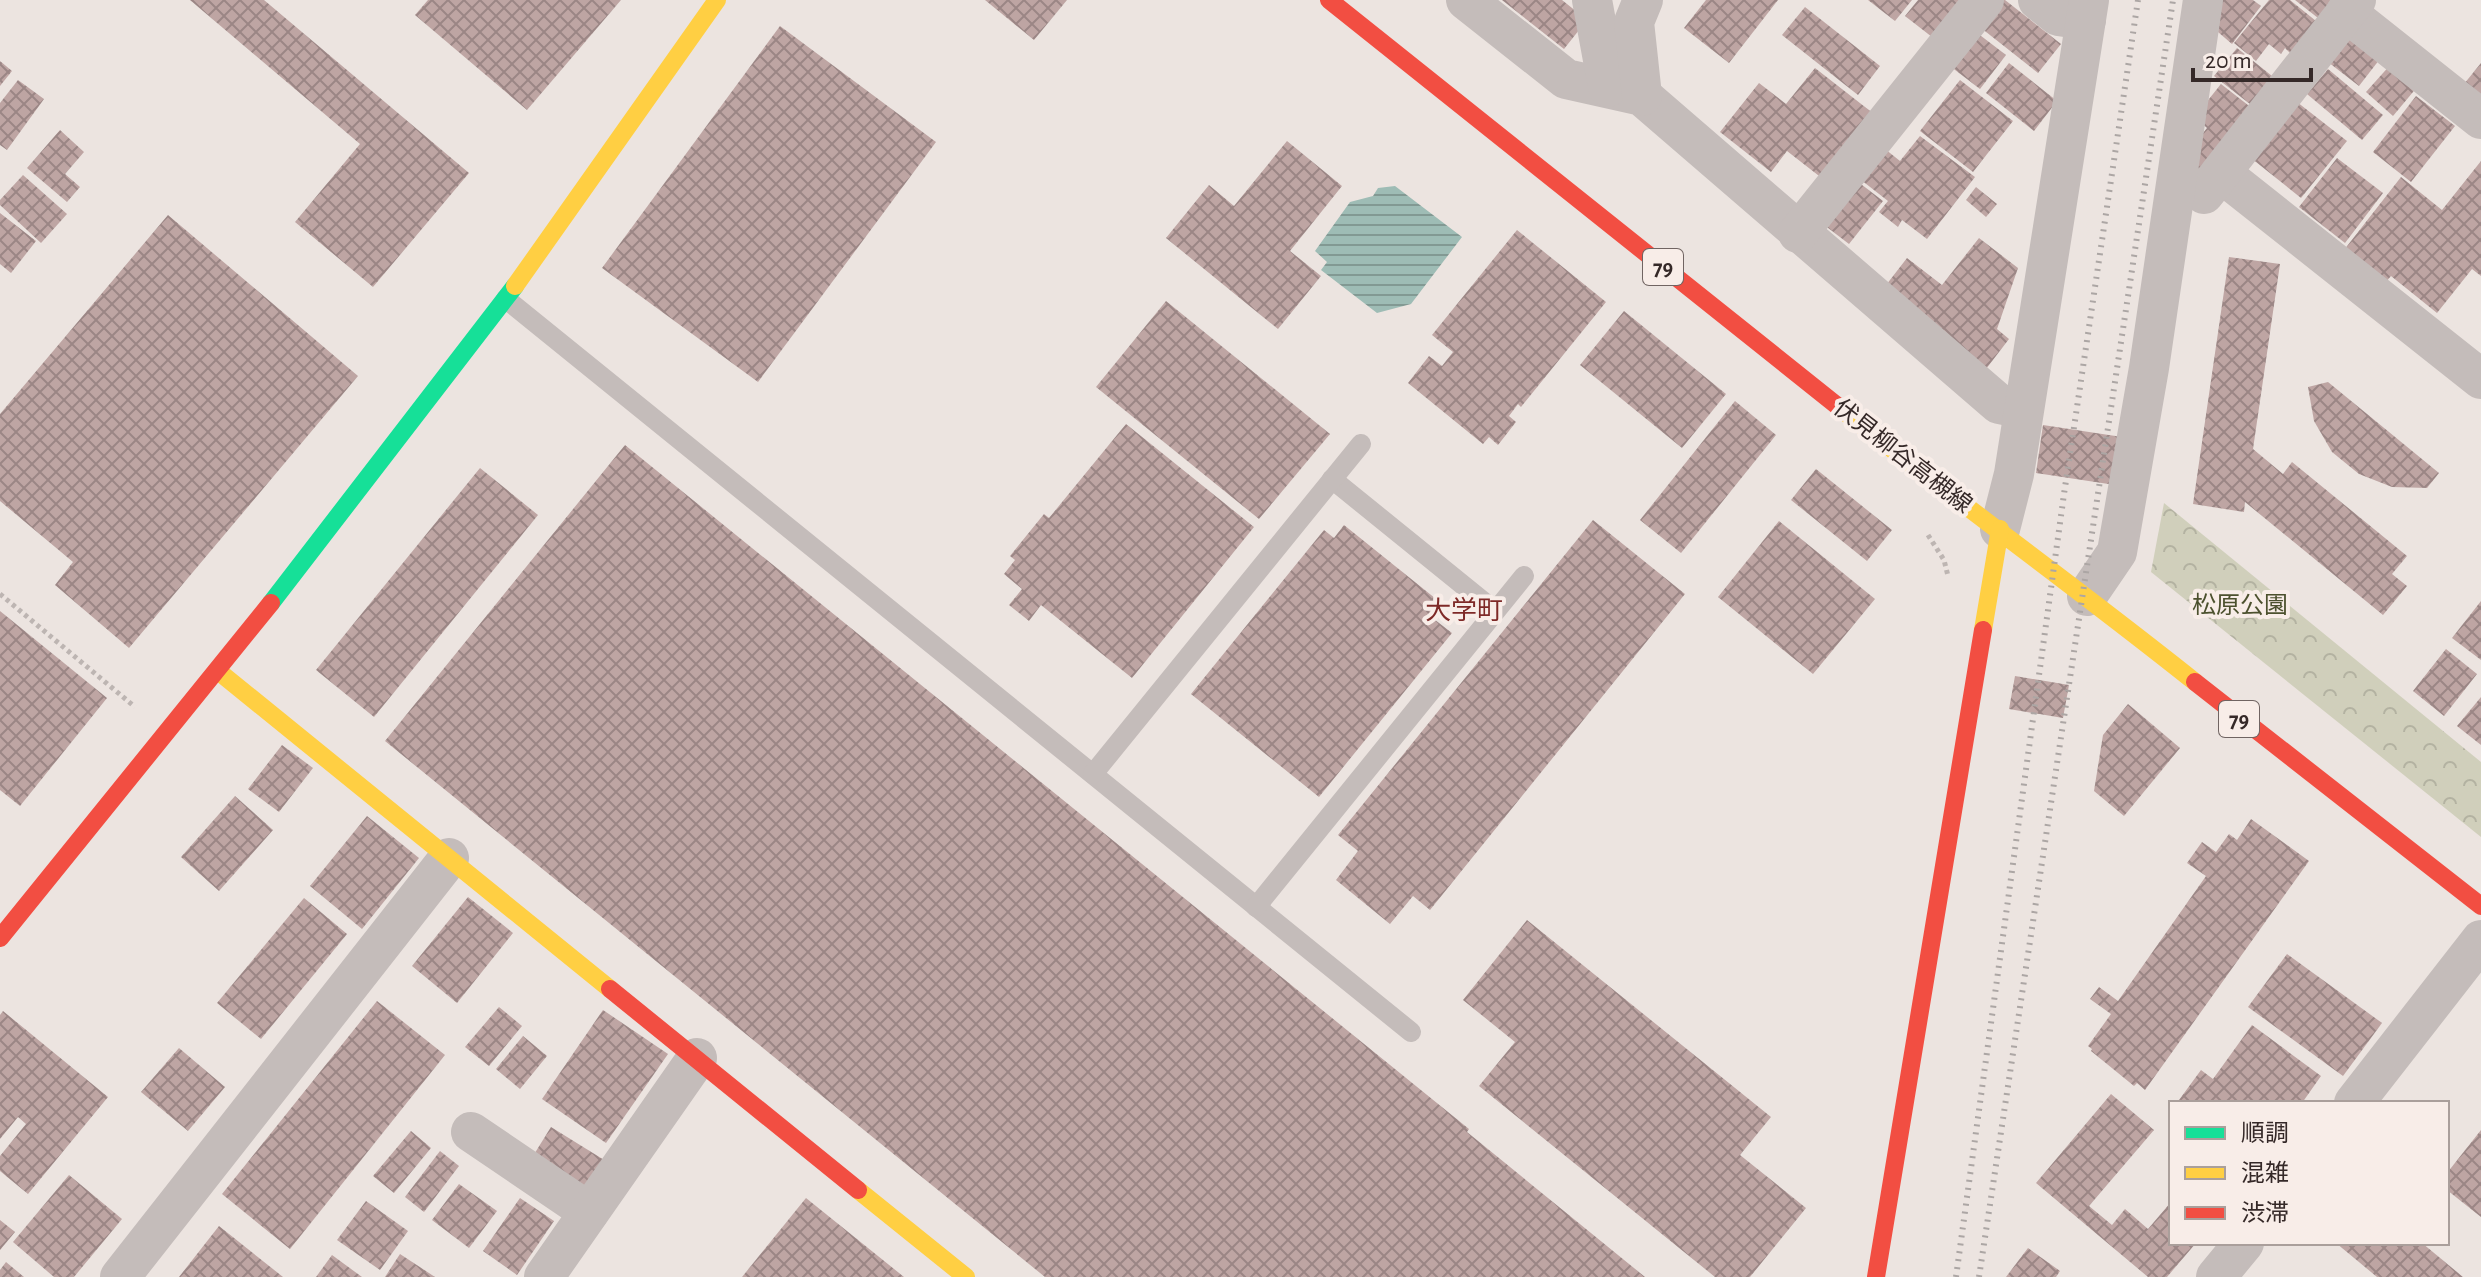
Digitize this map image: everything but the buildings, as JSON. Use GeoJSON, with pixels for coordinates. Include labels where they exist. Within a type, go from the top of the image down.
{"type":"FeatureCollection","features":[{"type":"Feature","properties":{"kind":"street"},"geometry":{"type":"LineString","coordinates":[[0,938],[218,671],[506,299],[717,0]]}},
{"type":"Feature","properties":{"kind":"street","name":"伏見柳谷高槻線"},"geometry":{"type":"LineString","coordinates":[[1329,0],[1946,493],[2000,529],[2087,596],[2323,786],[2481,906]]}},
{"type":"Feature","properties":{"kind":"street"},"geometry":{"type":"LineString","coordinates":[[1466,0],[1566,79],[1625,92],[1798,233],[1999,404],[2023,409]]}},
{"type":"Feature","properties":{"kind":"street"},"geometry":{"type":"LineString","coordinates":[[1592,0],[1625,92]]}},
{"type":"Feature","properties":{"kind":"street"},"geometry":{"type":"LineString","coordinates":[[1625,92],[1634,22],[1643,0]]}},
{"type":"Feature","properties":{"kind":"street"},"geometry":{"type":"LineString","coordinates":[[1798,233],[1984,0]]}},
{"type":"Feature","properties":{"kind":"street"},"geometry":{"type":"LineString","coordinates":[[1876,1277],[2000,529],[2014,474],[2088,10],[2058,16],[2038,0]]}},
{"type":"Feature","properties":{"kind":"street"},"geometry":{"type":"LineString","coordinates":[[2087,596],[2117,552],[2174,202],[2203,0]]}},
{"type":"Feature","properties":{"kind":"street"},"geometry":{"type":"LineString","coordinates":[[2174,202],[2195,205],[2351,6],[2481,119]]}},
{"type":"Feature","properties":{"kind":"street"},"geometry":{"type":"LineString","coordinates":[[2221,173],[2475,362]]}},
{"type":"Feature","properties":{"kind":"street"},"geometry":{"type":"LineString","coordinates":[[218,671],[697,1058]]}},
{"type":"Feature","properties":{"kind":"street"},"geometry":{"type":"LineString","coordinates":[[218,671],[966,1277]]}},
{"type":"Feature","properties":{"kind":"street"},"geometry":{"type":"LineString","coordinates":[[120,1277],[449,858]]}},
{"type":"Feature","properties":{"kind":"street"},"geometry":{"type":"LineString","coordinates":[[2356,1101],[2481,940]]}},
{"type":"Feature","properties":{"kind":"street"},"geometry":{"type":"LineString","coordinates":[[544,1277],[697,1058]]}},
{"type":"Feature","properties":{"kind":"street"},"geometry":{"type":"LineString","coordinates":[[471,1132],[589,1212]]}},
{"type":"Feature","properties":{"kind":"street"},"geometry":{"type":"LineString","coordinates":[[2216,1277],[2242,1245]]}},
{"type":"Feature","properties":{"kind":"lane"},"geometry":{"type":"LineString","coordinates":[[506,299],[1411,1032]]}},
{"type":"Feature","properties":{"kind":"lane"},"geometry":{"type":"LineString","coordinates":[[1093,774],[1361,444]]}},
{"type":"Feature","properties":{"kind":"lane"},"geometry":{"type":"LineString","coordinates":[[1332,479],[1495,611]]}},
{"type":"Feature","properties":{"kind":"lane"},"geometry":{"type":"LineString","coordinates":[[1256,907],[1524,576]]}},
{"type":"Feature","properties":{"kind":"path"},"geometry":{"type":"LineString","coordinates":[[1928,535],[1944,560],[1950,589]]}},
{"type":"Feature","properties":{"kind":"path"},"geometry":{"type":"LineString","coordinates":[[0,594],[166,733]]}},
{"type":"Feature","properties":{"kind":"green space","name":"松原公園"},"geometry":{"type":"Polygon","coordinates":[[[2164,503],[2481,762],[2481,837],[2151,572],[2164,503]]]}},
{"type":"Feature","properties":{"kind":"water"},"geometry":{"type":"Polygon","coordinates":[[[1395,186],[1462,237],[1411,304],[1377,313],[1321,270],[1327,262],[1315,251],[1350,202],[1373,196],[1378,188],[1395,186]]]}},
{"type":"Feature","properties":{"kind":"railway"},"geometry":{"type":"LineString","coordinates":[[1956,1277],[2064,494],[2138,0]]}},
{"type":"Feature","properties":{"kind":"railway"},"geometry":{"type":"LineString","coordinates":[[1979,1277],[2173,0]]}},
{"type":"Feature","properties":{"kind":"traffic: fast"},"geometry":{"type":"LineString","coordinates":[[271,603],[515,286]]}},
{"type":"Feature","properties":{"kind":"traffic: slow"},"geometry":{"type":"LineString","coordinates":[[515,286],[717,0]]}},
{"type":"Feature","properties":{"kind":"traffic: slow"},"geometry":{"type":"LineString","coordinates":[[1845,412],[2195,682]]}},
{"type":"Feature","properties":{"kind":"traffic: slow"},"geometry":{"type":"LineString","coordinates":[[1983,630],[2000,529]]}},
{"type":"Feature","properties":{"kind":"traffic: slow"},"geometry":{"type":"LineString","coordinates":[[218,671],[610,989]]}},
{"type":"Feature","properties":{"kind":"traffic: slow"},"geometry":{"type":"LineString","coordinates":[[858,1190],[966,1277]]}},
{"type":"Feature","properties":{"kind":"traffic: jam"},"geometry":{"type":"LineString","coordinates":[[1329,0],[1845,412]]}},
{"type":"Feature","properties":{"kind":"traffic: jam"},"geometry":{"type":"LineString","coordinates":[[0,938],[271,603]]}},
{"type":"Feature","properties":{"kind":"traffic: jam"},"geometry":{"type":"LineString","coordinates":[[1876,1277],[1983,630]]}},
{"type":"Feature","properties":{"kind":"traffic: jam"},"geometry":{"type":"LineString","coordinates":[[2195,682],[2481,906]]}},
{"type":"Feature","properties":{"kind":"traffic: jam"},"geometry":{"type":"LineString","coordinates":[[610,989],[858,1190]]}},
{"type":"Feature","properties":{"kind":"district","name":"大学町"},"geometry":{"type":"Point","coordinates":[1464,610]}}]}
